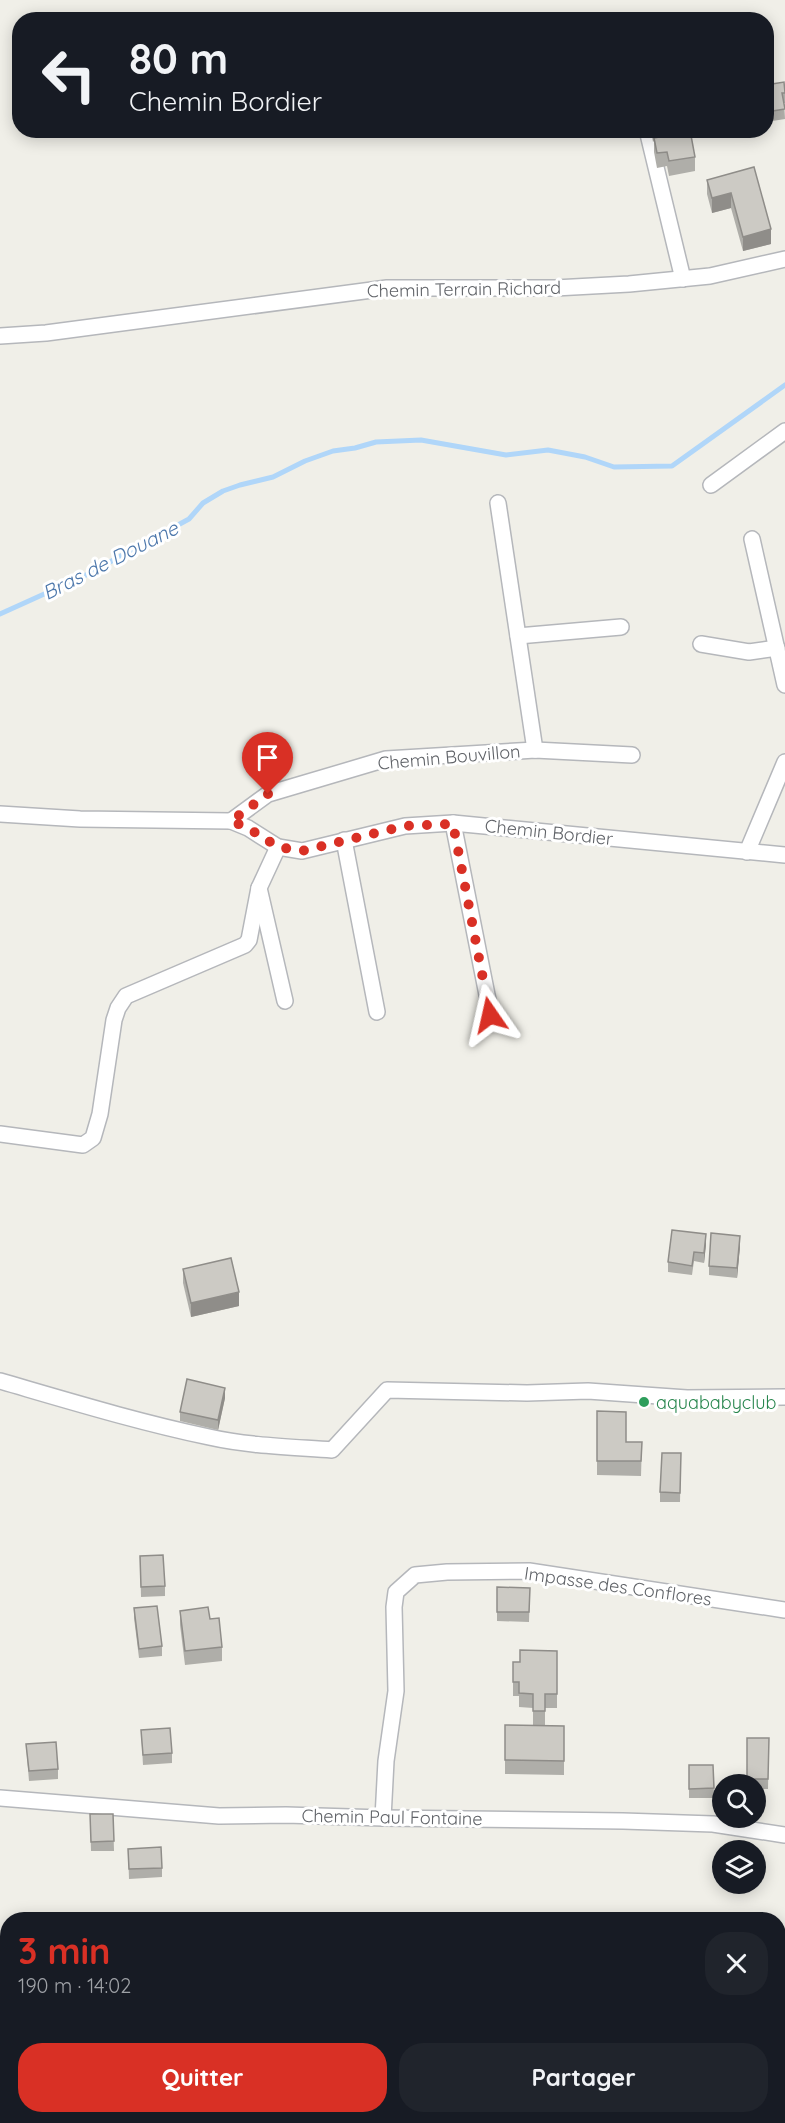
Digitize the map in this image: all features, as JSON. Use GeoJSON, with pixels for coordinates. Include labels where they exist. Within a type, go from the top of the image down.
{"type":"FeatureCollection","features":[{"type":"Feature","properties":{"kind":"street"},"geometry":{"type":"LineString","coordinates":[[649,138],[682,279]]}},
{"type":"Feature","properties":{"kind":"street","name":"Chemin Terrain Richard"},"geometry":{"type":"LineString","coordinates":[[0,336],[46,333],[387,288],[555,288],[682,279],[710,276],[785,259]]}},
{"type":"Feature","properties":{"kind":"street"},"geometry":{"type":"LineString","coordinates":[[711,485],[785,431]]}},
{"type":"Feature","properties":{"kind":"street","name":"Chemin Bouvillon"},"geometry":{"type":"LineString","coordinates":[[498,503],[535,750]]}},
{"type":"Feature","properties":{"kind":"street"},"geometry":{"type":"LineString","coordinates":[[752,539],[785,685]]}},
{"type":"Feature","properties":{"kind":"street"},"geometry":{"type":"LineString","coordinates":[[518,636],[621,627]]}},
{"type":"Feature","properties":{"kind":"street"},"geometry":{"type":"LineString","coordinates":[[701,644],[749,652],[777,648]]}},
{"type":"Feature","properties":{"kind":"street","name":"Chemin Bouvillon"},"geometry":{"type":"LineString","coordinates":[[231,821],[268,794],[386,759],[535,750],[632,755]]}},
{"type":"Feature","properties":{"kind":"street"},"geometry":{"type":"LineString","coordinates":[[747,852],[785,762]]}},
{"type":"Feature","properties":{"kind":"street","name":"Chemin Bordier"},"geometry":{"type":"LineString","coordinates":[[0,814],[80,819],[231,821],[248,828],[278,847],[302,851],[405,826],[453,824],[785,855]]}},
{"type":"Feature","properties":{"kind":"street"},"geometry":{"type":"LineString","coordinates":[[453,824],[490,1015]]}},
{"type":"Feature","properties":{"kind":"street"},"geometry":{"type":"LineString","coordinates":[[344,840],[377,1012]]}},
{"type":"Feature","properties":{"kind":"street"},"geometry":{"type":"LineString","coordinates":[[0,1134],[83,1145],[93,1138],[100,1114],[114,1020],[118,1008],[126,996],[245,945],[249,940],[259,888],[278,847]]}},
{"type":"Feature","properties":{"kind":"street"},"geometry":{"type":"LineString","coordinates":[[259,888],[285,1001]]}},
{"type":"Feature","properties":{"kind":"street"},"geometry":{"type":"LineString","coordinates":[[0,1381],[211,1438],[332,1450],[387,1390],[527,1393],[588,1391],[687,1398],[785,1397]]}},
{"type":"Feature","properties":{"kind":"street","name":"Impasse des Conflores"},"geometry":{"type":"LineString","coordinates":[[383,1818],[386,1761],[396,1691],[394,1607],[396,1592],[415,1575],[447,1572],[529,1571],[785,1610]]}},
{"type":"Feature","properties":{"kind":"street","name":"Chemin Paul Fontaine"},"geometry":{"type":"LineString","coordinates":[[0,1798],[219,1816],[286,1815],[713,1824],[785,1835]]}},
{"type":"Feature","properties":{"kind":"building"},"geometry":{"type":"Polygon","coordinates":[[[784,82],[785,93],[782,93],[785,109],[774,111],[774,84],[784,82]]]}},
{"type":"Feature","properties":{"kind":"building"},"geometry":{"type":"Polygon","coordinates":[[[654,138],[691,138],[695,157],[669,161],[667,152],[657,153],[654,138]]]}},
{"type":"Feature","properties":{"kind":"building"},"geometry":{"type":"Polygon","coordinates":[[[754,167],[771,229],[743,237],[731,193],[712,198],[707,180],[754,167]]]}},
{"type":"Feature","properties":{"kind":"building"},"geometry":{"type":"Polygon","coordinates":[[[672,1230],[706,1234],[704,1253],[694,1252],[692,1266],[668,1262],[672,1230]]]}},
{"type":"Feature","properties":{"kind":"building"},"geometry":{"type":"Polygon","coordinates":[[[711,1233],[740,1236],[737,1268],[709,1266],[711,1233]]]}},
{"type":"Feature","properties":{"kind":"building"},"geometry":{"type":"Polygon","coordinates":[[[231,1258],[239,1292],[191,1303],[183,1269],[231,1258]]]}},
{"type":"Feature","properties":{"kind":"building"},"geometry":{"type":"Polygon","coordinates":[[[187,1379],[225,1388],[218,1420],[180,1412],[187,1379]]]}},
{"type":"Feature","properties":{"kind":"building"},"geometry":{"type":"Polygon","coordinates":[[[597,1411],[626,1412],[626,1442],[642,1442],[641,1461],[597,1461],[597,1411]]]}},
{"type":"Feature","properties":{"kind":"building"},"geometry":{"type":"Polygon","coordinates":[[[662,1453],[681,1453],[680,1493],[660,1492],[662,1453]]]}},
{"type":"Feature","properties":{"kind":"building"},"geometry":{"type":"Polygon","coordinates":[[[163,1555],[165,1586],[141,1587],[140,1556],[163,1555]]]}},
{"type":"Feature","properties":{"kind":"building"},"geometry":{"type":"Polygon","coordinates":[[[497,1587],[530,1588],[529,1612],[497,1612],[497,1587]]]}},
{"type":"Feature","properties":{"kind":"building"},"geometry":{"type":"Polygon","coordinates":[[[157,1606],[162,1646],[139,1649],[134,1608],[157,1606]]]}},
{"type":"Feature","properties":{"kind":"building"},"geometry":{"type":"Polygon","coordinates":[[[208,1607],[210,1619],[219,1618],[222,1647],[185,1651],[180,1611],[208,1607]]]}},
{"type":"Feature","properties":{"kind":"building"},"geometry":{"type":"Polygon","coordinates":[[[520,1650],[557,1651],[557,1694],[545,1694],[545,1711],[533,1711],[533,1694],[519,1693],[519,1682],[513,1682],[513,1662],[520,1662],[520,1650]]]}},
{"type":"Feature","properties":{"kind":"building"},"geometry":{"type":"Polygon","coordinates":[[[505,1725],[564,1726],[564,1761],[505,1760],[505,1725]]]}},
{"type":"Feature","properties":{"kind":"building"},"geometry":{"type":"Polygon","coordinates":[[[170,1728],[172,1753],[143,1755],[141,1730],[170,1728]]]}},
{"type":"Feature","properties":{"kind":"building"},"geometry":{"type":"Polygon","coordinates":[[[747,1738],[769,1738],[768,1779],[766,1779],[766,1774],[747,1774],[747,1738]]]}},
{"type":"Feature","properties":{"kind":"building"},"geometry":{"type":"Polygon","coordinates":[[[56,1742],[58,1769],[29,1771],[26,1744],[56,1742]]]}},
{"type":"Feature","properties":{"kind":"building"},"geometry":{"type":"Polygon","coordinates":[[[689,1765],[713,1765],[712,1788],[689,1789],[689,1765]]]}},
{"type":"Feature","properties":{"kind":"building"},"geometry":{"type":"Polygon","coordinates":[[[90,1814],[113,1814],[114,1841],[91,1842],[90,1814]]]}},
{"type":"Feature","properties":{"kind":"building"},"geometry":{"type":"Polygon","coordinates":[[[161,1847],[162,1868],[129,1869],[128,1849],[161,1847]]]}},
{"type":"Feature","properties":{"kind":"waterway","name":"Bras de Douane"},"geometry":{"type":"LineString","coordinates":[[0,614],[84,576],[189,519],[203,503],[223,491],[273,477],[305,461],[333,451],[376,442],[421,440],[506,455],[548,450],[585,457],[614,467],[672,466],[785,385]]}},
{"type":"Feature","properties":{"kind":"place","name":"aquababyclub"},"geometry":{"type":"Point","coordinates":[644,1402]}},
{"type":"Feature","properties":{"kind":"route"},"geometry":{"type":"LineString","coordinates":[[268,794],[231,821],[248,828],[278,847],[302,851],[405,826],[453,824],[490,1015]]}}]}
